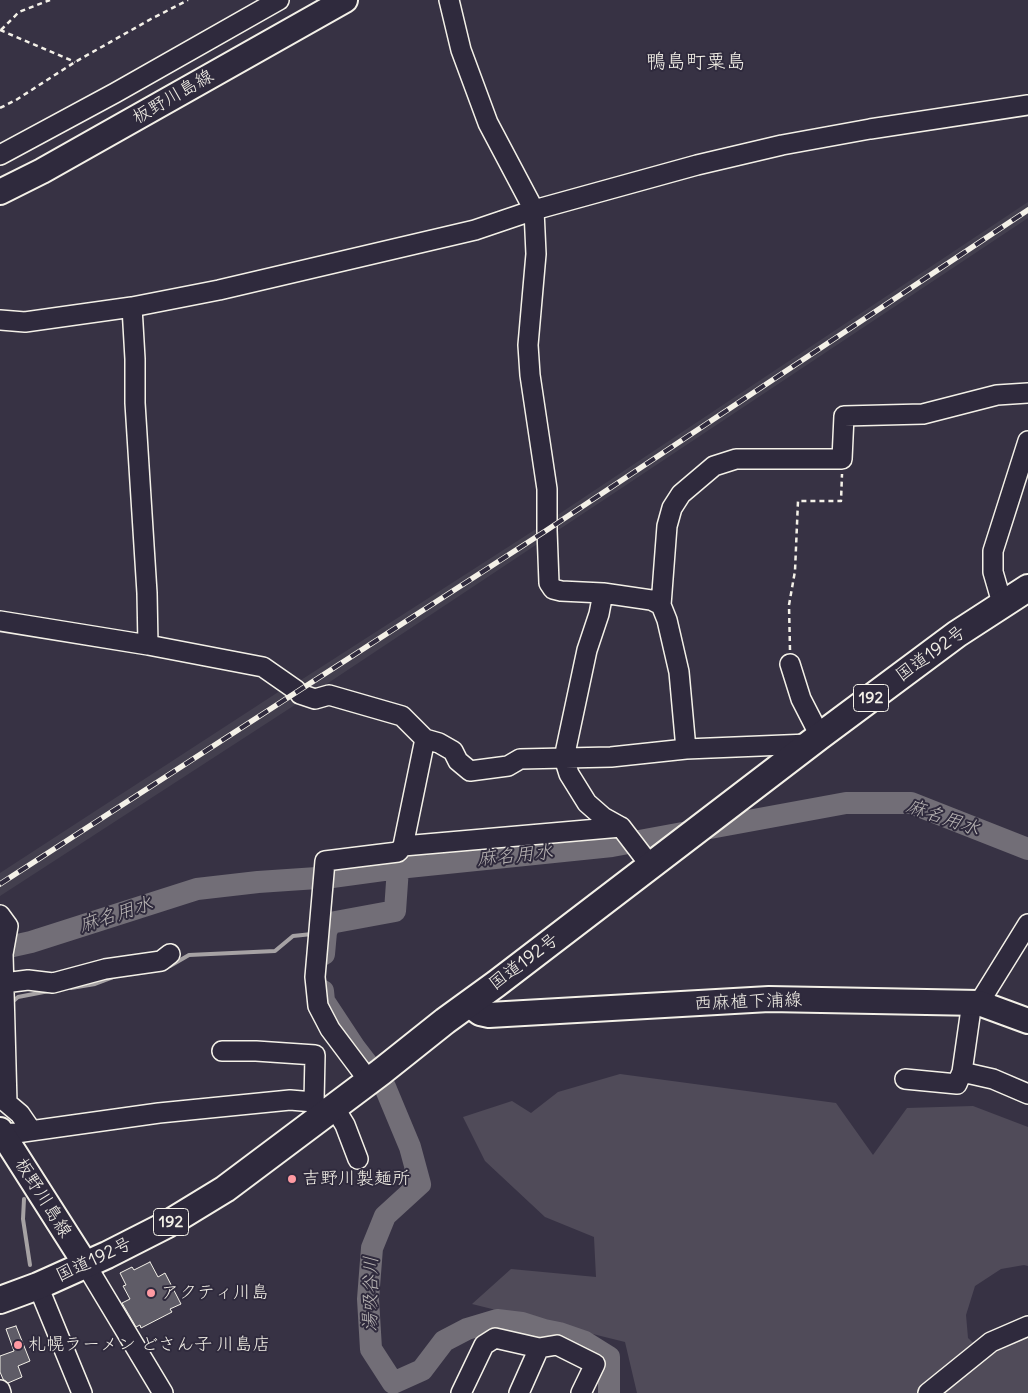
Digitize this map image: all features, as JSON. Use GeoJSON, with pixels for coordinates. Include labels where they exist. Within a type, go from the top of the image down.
{"type":"FeatureCollection","features":[{"type":"Feature","properties":{"kind":"highway","name":"国道192号"},"geometry":{"type":"LineString","coordinates":[[0,1300],[86,1265],[166,1225],[224,1189],[325,1107],[374,1078],[468,1004],[645,858],[677,845],[957,634],[1002,603],[1028,588]]}},
{"type":"Feature","properties":{"kind":"main road","name":"板野川島線"},"geometry":{"type":"LineString","coordinates":[[0,192],[42,171],[345,0]]}},
{"type":"Feature","properties":{"kind":"main road","name":"西麻植下浦線"},"geometry":{"type":"LineString","coordinates":[[468,1004],[480,1013],[489,1015],[769,999],[979,1003],[1028,1021]]}},
{"type":"Feature","properties":{"kind":"main road","name":"板野川島線"},"geometry":{"type":"LineString","coordinates":[[1,1133],[86,1265]]}},
{"type":"Feature","properties":{"kind":"street"},"geometry":{"type":"LineString","coordinates":[[0,155],[115,93],[279,0]]}},
{"type":"Feature","properties":{"kind":"street"},"geometry":{"type":"LineString","coordinates":[[449,0],[461,50],[488,123],[534,210],[536,254],[528,345],[530,375],[547,489],[549,583],[553,589],[561,591],[603,593],[651,600],[661,606]]}},
{"type":"Feature","properties":{"kind":"street"},"geometry":{"type":"LineString","coordinates":[[0,320],[25,322],[132,307],[300,272],[475,230],[534,210],[697,165],[782,145],[1028,104]]}},
{"type":"Feature","properties":{"kind":"street"},"geometry":{"type":"LineString","coordinates":[[132,307],[148,645]]}},
{"type":"Feature","properties":{"kind":"street"},"geometry":{"type":"LineString","coordinates":[[686,749],[679,672],[667,620],[661,606],[667,526],[672,508],[681,494],[714,466],[736,460],[842,459],[844,416],[922,414],[997,395],[1028,393]]}},
{"type":"Feature","properties":{"kind":"street"},"geometry":{"type":"LineString","coordinates":[[1002,603],[993,572],[993,551],[1028,440]]}},
{"type":"Feature","properties":{"kind":"street"},"geometry":{"type":"LineString","coordinates":[[603,593],[599,614],[587,650],[564,758],[569,774],[588,803],[602,817],[624,830],[645,858]]}},
{"type":"Feature","properties":{"kind":"street"},"geometry":{"type":"LineString","coordinates":[[0,621],[148,645],[263,667],[298,692],[315,700],[328,695],[402,716],[425,739],[439,743],[453,751],[458,761],[470,771],[508,766],[520,759],[610,757],[686,749],[814,740],[790,664]]}},
{"type":"Feature","properties":{"kind":"street"},"geometry":{"type":"LineString","coordinates":[[374,1078],[330,1029],[318,1006],[315,976],[325,861],[398,852],[403,846],[425,739]]}},
{"type":"Feature","properties":{"kind":"street"},"geometry":{"type":"LineString","coordinates":[[403,846],[624,830]]}},
{"type":"Feature","properties":{"kind":"street"},"geometry":{"type":"LineString","coordinates":[[4,921],[3,954],[7,1102],[20,1114],[31,1130]]}},
{"type":"Feature","properties":{"kind":"street"},"geometry":{"type":"LineString","coordinates":[[905,1079],[957,1084],[962,1072],[971,1009],[979,1003],[1027,927]]}},
{"type":"Feature","properties":{"kind":"street"},"geometry":{"type":"LineString","coordinates":[[4,984],[28,980],[54,983],[105,969],[161,961],[170,954]]}},
{"type":"Feature","properties":{"kind":"street"},"geometry":{"type":"LineString","coordinates":[[222,1051],[256,1050],[316,1055],[325,1107]]}},
{"type":"Feature","properties":{"kind":"street"},"geometry":{"type":"LineString","coordinates":[[962,1072],[993,1079],[1028,1094]]}},
{"type":"Feature","properties":{"kind":"street"},"geometry":{"type":"LineString","coordinates":[[1,1133],[159,1113],[290,1100],[325,1107],[345,1125],[358,1159]]}},
{"type":"Feature","properties":{"kind":"street"},"geometry":{"type":"LineString","coordinates":[[86,1265],[158,1392]]}},
{"type":"Feature","properties":{"kind":"street"},"geometry":{"type":"LineString","coordinates":[[38,1286],[82,1393]]}},
{"type":"Feature","properties":{"kind":"street"},"geometry":{"type":"LineString","coordinates":[[928,1393],[991,1342],[1028,1326]]}},
{"type":"Feature","properties":{"kind":"street"},"geometry":{"type":"LineString","coordinates":[[461,1393],[484,1345],[496,1338],[539,1348],[557,1345],[595,1364],[581,1393]]}},
{"type":"Feature","properties":{"kind":"street"},"geometry":{"type":"LineString","coordinates":[[519,1393],[539,1348]]}},
{"type":"Feature","properties":{"kind":"path"},"geometry":{"type":"LineString","coordinates":[[50,0],[19,12],[1,30],[75,62]]}},
{"type":"Feature","properties":{"kind":"path"},"geometry":{"type":"LineString","coordinates":[[0,108],[16,100],[75,62],[188,0]]}},
{"type":"Feature","properties":{"kind":"path"},"geometry":{"type":"LineString","coordinates":[[790,664],[789,605],[796,571],[798,501],[841,501],[842,459]]}},
{"type":"Feature","properties":{"kind":"shaded area"},"geometry":{"type":"Polygon","coordinates":[[[1028,202],[1028,218],[301,701],[0,896],[0,873],[286,687],[300,687],[301,680],[547,522],[1028,202]]]}},
{"type":"Feature","properties":{"kind":"shaded area"},"geometry":{"type":"Polygon","coordinates":[[[620,1074],[836,1103],[873,1155],[907,1108],[973,1106],[1028,1127],[1028,1266],[1001,1269],[975,1286],[966,1315],[968,1338],[988,1357],[999,1347],[1028,1334],[1028,1393],[637,1393],[625,1342],[472,1304],[511,1269],[596,1277],[594,1237],[545,1217],[485,1161],[463,1117],[512,1101],[531,1113],[558,1092],[620,1074]]]}},
{"type":"Feature","properties":{"kind":"building","name":"アクティ川島"},"geometry":{"type":"Polygon","coordinates":[[[150,1262],[158,1277],[165,1273],[181,1304],[170,1309],[172,1312],[141,1328],[140,1325],[136,1327],[122,1303],[130,1299],[123,1286],[126,1285],[120,1273],[132,1267],[134,1270],[150,1262]]]}},
{"type":"Feature","properties":{"kind":"building"},"geometry":{"type":"Polygon","coordinates":[[[16,1326],[30,1361],[18,1366],[22,1377],[8,1383],[3,1379],[0,1372],[0,1356],[14,1351],[6,1329],[16,1326]]]}},
{"type":"Feature","properties":{"kind":"waterway","name":"麻名用水"},"geometry":{"type":"LineString","coordinates":[[0,943],[13,946],[31,942],[197,889],[258,882],[332,877],[398,868],[612,846],[846,803],[911,803],[1028,849]]}},
{"type":"Feature","properties":{"kind":"waterway","name":"湯吸谷川"},"geometry":{"type":"LineString","coordinates":[[324,954],[326,932],[330,923],[395,911],[398,868]]}},
{"type":"Feature","properties":{"kind":"waterway"},"geometry":{"type":"LineString","coordinates":[[166,967],[189,955],[275,951],[293,936],[312,934]]}},
{"type":"Feature","properties":{"kind":"waterway"},"geometry":{"type":"LineString","coordinates":[[71,988],[95,984],[119,975]]}},
{"type":"Feature","properties":{"kind":"waterway"},"geometry":{"type":"LineString","coordinates":[[11,1003],[18,997],[49,991]]}},
{"type":"Feature","properties":{"kind":"waterway","name":"湯吸谷川"},"geometry":{"type":"LineString","coordinates":[[323,991],[324,1001],[355,1048],[385,1087],[410,1147],[420,1184],[385,1216],[372,1248],[368,1299],[371,1349],[393,1383],[422,1370],[444,1341],[467,1329],[497,1320],[522,1323],[559,1333],[585,1342],[609,1357],[609,1393]]}},
{"type":"Feature","properties":{"kind":"waterway"},"geometry":{"type":"LineString","coordinates":[[24,1199],[23,1219],[30,1265]]}},
{"type":"Feature","properties":{"kind":"railway"},"geometry":{"type":"LineString","coordinates":[[0,884],[547,530],[1028,210]]}},
{"type":"Feature","properties":{"kind":"place","name":"吉野川製麺所"},"geometry":{"type":"Point","coordinates":[292,1179]}},
{"type":"Feature","properties":{"kind":"place","name":"アクティ川島"},"geometry":{"type":"Point","coordinates":[151,1293]}},
{"type":"Feature","properties":{"kind":"place","name":"札幌ラーメン どさん子 川島店"},"geometry":{"type":"Point","coordinates":[18,1345]}},
{"type":"Feature","properties":{"kind":"district","name":"鴨島町粟島"},"geometry":{"type":"Point","coordinates":[696,62]}}]}
